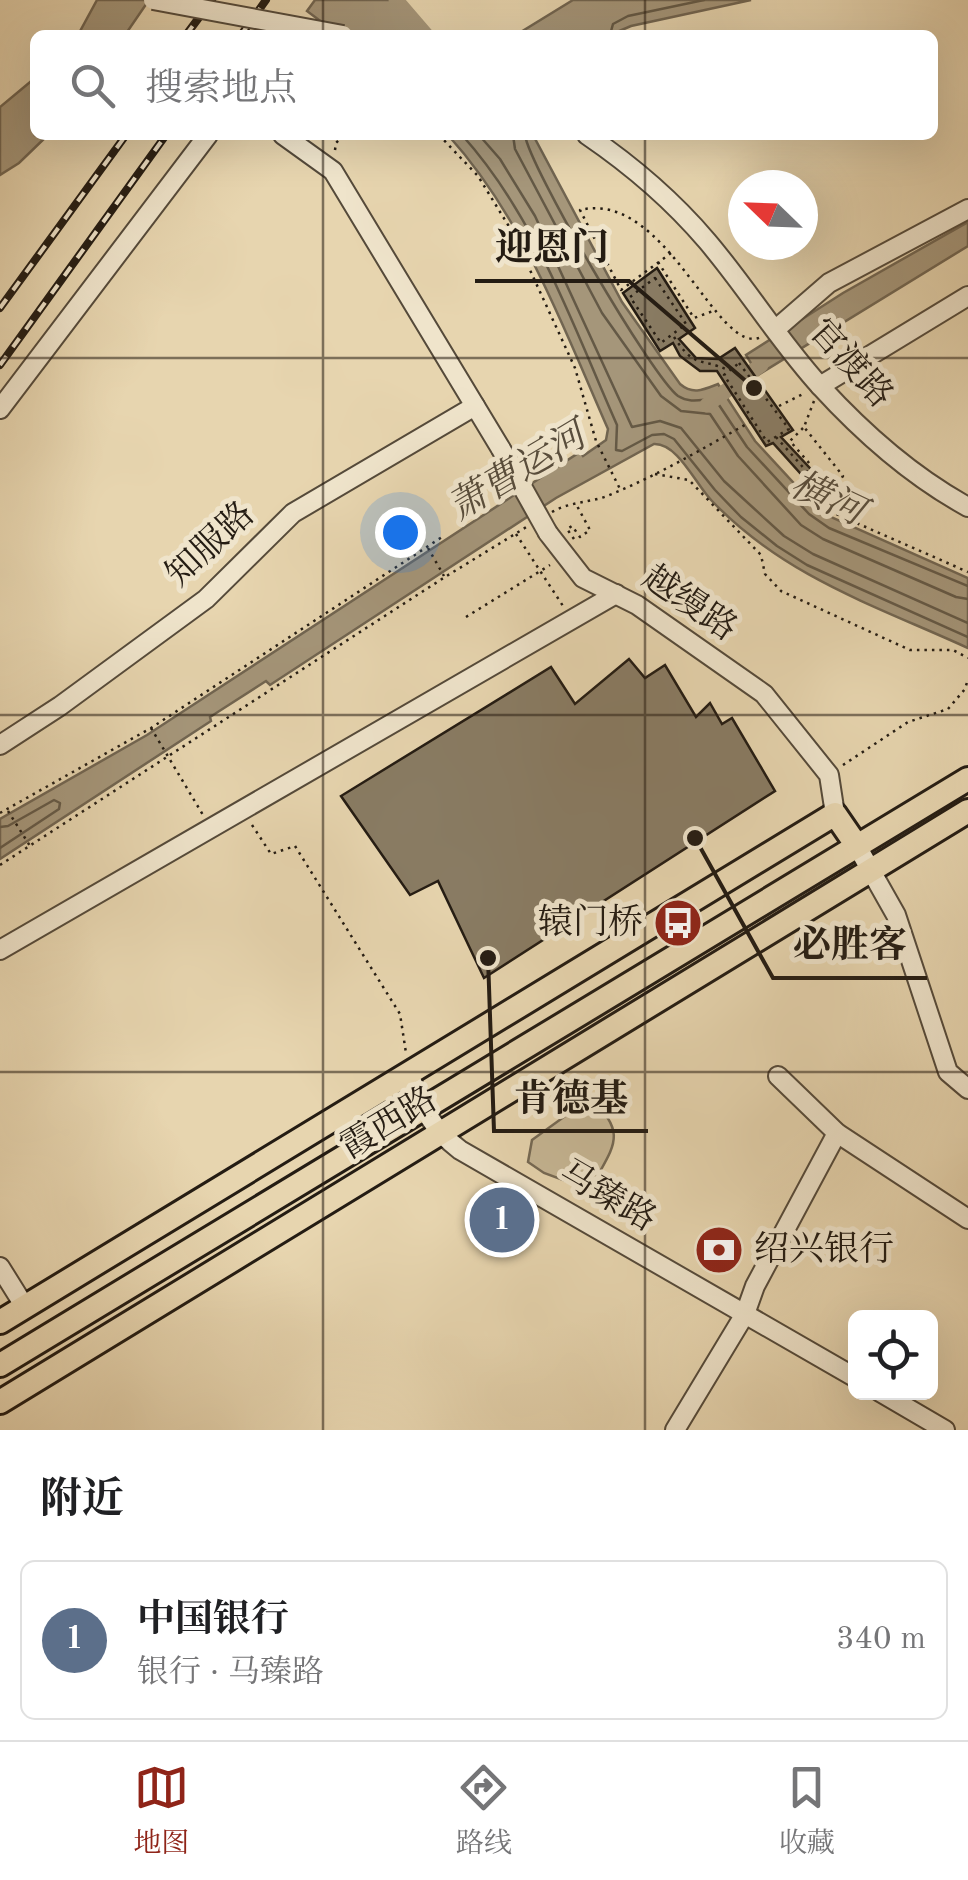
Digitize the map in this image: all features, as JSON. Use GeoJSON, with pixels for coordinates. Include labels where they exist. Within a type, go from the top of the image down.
{"type":"FeatureCollection","features":[{"type":"Feature","properties":{"kind":"main road","name":"霞西路"},"geometry":{"type":"LineString","coordinates":[[0,1365],[968,779]]}},
{"type":"Feature","properties":{"kind":"main road","name":"霞西路"},"geometry":{"type":"LineString","coordinates":[[0,1402],[968,811]]}},
{"type":"Feature","properties":{"kind":"main road"},"geometry":{"type":"LineString","coordinates":[[0,1322],[835,814],[856,846]]}},
{"type":"Feature","properties":{"kind":"street"},"geometry":{"type":"LineString","coordinates":[[153,0],[316,30]]}},
{"type":"Feature","properties":{"kind":"street"},"geometry":{"type":"LineString","coordinates":[[0,409],[204,140]]}},
{"type":"Feature","properties":{"kind":"street"},"geometry":{"type":"LineString","coordinates":[[290,140],[333,171]]}},
{"type":"Feature","properties":{"kind":"street","name":"官渡路"},"geometry":{"type":"LineString","coordinates":[[593,140],[662,193],[707,241],[820,386],[873,439],[944,494],[968,507]]}},
{"type":"Feature","properties":{"kind":"street","name":"越缦路"},"geometry":{"type":"LineString","coordinates":[[333,171],[543,524],[583,578],[637,606],[764,694],[830,774]]}},
{"type":"Feature","properties":{"kind":"street"},"geometry":{"type":"LineString","coordinates":[[776,329],[829,282],[968,208]]}},
{"type":"Feature","properties":{"kind":"street"},"geometry":{"type":"LineString","coordinates":[[820,386],[968,296]]}},
{"type":"Feature","properties":{"kind":"street","name":"知服路"},"geometry":{"type":"LineString","coordinates":[[0,745],[206,599],[293,513],[475,406]]}},
{"type":"Feature","properties":{"kind":"street"},"geometry":{"type":"LineString","coordinates":[[0,950],[616,594]]}},
{"type":"Feature","properties":{"kind":"street"},"geometry":{"type":"LineString","coordinates":[[830,774],[835,814]]}},
{"type":"Feature","properties":{"kind":"street"},"geometry":{"type":"LineString","coordinates":[[856,846],[896,915],[948,1072],[968,1088]]}},
{"type":"Feature","properties":{"kind":"street","name":"马臻路"},"geometry":{"type":"LineString","coordinates":[[409,1074],[422,1107],[439,1134],[460,1150],[848,1373]]}},
{"type":"Feature","properties":{"kind":"street"},"geometry":{"type":"LineString","coordinates":[[778,1076],[837,1133],[968,1219]]}},
{"type":"Feature","properties":{"kind":"street"},"geometry":{"type":"LineString","coordinates":[[675,1430],[745,1314],[755,1286],[837,1133]]}},
{"type":"Feature","properties":{"kind":"street"},"geometry":{"type":"LineString","coordinates":[[0,1267],[26,1307]]}},
{"type":"Feature","properties":{"kind":"street"},"geometry":{"type":"LineString","coordinates":[[894,1400],[945,1430]]}},
{"type":"Feature","properties":{"kind":"path"},"geometry":{"type":"LineString","coordinates":[[333,171],[338,140]]}},
{"type":"Feature","properties":{"kind":"path"},"geometry":{"type":"LineString","coordinates":[[444,140],[478,176],[513,234],[575,368],[596,441],[620,490]]}},
{"type":"Feature","properties":{"kind":"path"},"geometry":{"type":"LineString","coordinates":[[672,252],[621,290],[580,210],[600,205],[627,215],[672,252],[715,310],[742,338],[755,340],[776,329]]}},
{"type":"Feature","properties":{"kind":"path"},"geometry":{"type":"LineString","coordinates":[[658,262],[694,318],[715,310]]}},
{"type":"Feature","properties":{"kind":"path"},"geometry":{"type":"LineString","coordinates":[[655,278],[686,324],[672,334],[660,343],[630,297],[655,278]]}},
{"type":"Feature","properties":{"kind":"path"},"geometry":{"type":"LineString","coordinates":[[671,302],[678,297]]}},
{"type":"Feature","properties":{"kind":"path"},"geometry":{"type":"LineString","coordinates":[[672,334],[685,354],[699,363],[729,370]]}},
{"type":"Feature","properties":{"kind":"path"},"geometry":{"type":"LineString","coordinates":[[739,364],[790,428],[776,438],[767,442],[724,375],[739,364]]}},
{"type":"Feature","properties":{"kind":"path"},"geometry":{"type":"LineString","coordinates":[[779,406],[820,386]]}},
{"type":"Feature","properties":{"kind":"path"},"geometry":{"type":"LineString","coordinates":[[810,475],[816,471],[790,441],[804,427],[820,386]]}},
{"type":"Feature","properties":{"kind":"path"},"geometry":{"type":"LineString","coordinates":[[0,865],[445,577],[516,534],[543,524],[565,504],[607,497],[750,422]]}},
{"type":"Feature","properties":{"kind":"path"},"geometry":{"type":"LineString","coordinates":[[804,427],[843,476],[836,486],[840,492],[828,510],[968,572]]}},
{"type":"Feature","properties":{"kind":"path"},"geometry":{"type":"LineString","coordinates":[[776,438],[826,493],[821,499]]}},
{"type":"Feature","properties":{"kind":"path"},"geometry":{"type":"LineString","coordinates":[[655,474],[689,480],[761,555],[765,574],[781,592],[910,650],[954,650],[968,658]]}},
{"type":"Feature","properties":{"kind":"path"},"geometry":{"type":"LineString","coordinates":[[565,554],[579,546],[568,529],[572,526],[580,536],[590,530],[575,503]]}},
{"type":"Feature","properties":{"kind":"path"},"geometry":{"type":"LineString","coordinates":[[516,534],[572,620]]}},
{"type":"Feature","properties":{"kind":"path"},"geometry":{"type":"LineString","coordinates":[[0,813],[151,728],[442,537]]}},
{"type":"Feature","properties":{"kind":"path"},"geometry":{"type":"LineString","coordinates":[[428,546],[445,577]]}},
{"type":"Feature","properties":{"kind":"path"},"geometry":{"type":"LineString","coordinates":[[466,617],[540,570]]}},
{"type":"Feature","properties":{"kind":"path"},"geometry":{"type":"LineString","coordinates":[[830,774],[908,722],[948,709],[968,679]]}},
{"type":"Feature","properties":{"kind":"path"},"geometry":{"type":"LineString","coordinates":[[151,728],[211,830]]}},
{"type":"Feature","properties":{"kind":"path"},"geometry":{"type":"LineString","coordinates":[[7,810],[31,848]]}},
{"type":"Feature","properties":{"kind":"path"},"geometry":{"type":"LineString","coordinates":[[242,811],[271,854],[296,846],[400,1014],[409,1074]]}},
{"type":"Feature","properties":{"kind":"shaded area"},"geometry":{"type":"Polygon","coordinates":[[[590,1098],[603,1111],[614,1132],[610,1152],[590,1190],[544,1173],[528,1162],[532,1140],[590,1098]]]}},
{"type":"Feature","properties":{"kind":"water"},"geometry":{"type":"Polygon","coordinates":[[[97,0],[149,0],[128,30],[81,30],[97,0]]]}},
{"type":"Feature","properties":{"kind":"water"},"geometry":{"type":"Polygon","coordinates":[[[315,0],[391,0],[416,30],[332,30],[307,11],[315,0]]]}},
{"type":"Feature","properties":{"kind":"water"},"geometry":{"type":"Polygon","coordinates":[[[573,0],[751,0],[622,30],[524,30],[573,0]]]}},
{"type":"Feature","properties":{"kind":"water"},"geometry":{"type":"Polygon","coordinates":[[[30,82],[30,140],[43,140],[0,175],[0,107],[30,82]]]}},
{"type":"Feature","properties":{"kind":"water"},"geometry":{"type":"Polygon","coordinates":[[[452,140],[536,140],[622,302],[680,384],[703,390],[718,384],[755,441],[815,506],[833,518],[968,578],[968,648],[800,570],[740,527],[712,501],[671,450],[654,444],[556,498],[270,685],[266,681],[0,859],[0,819],[147,735],[580,452],[583,456],[606,440],[608,429],[540,275],[475,168],[452,140]]]}},
{"type":"Feature","properties":{"kind":"water"},"geometry":{"type":"Polygon","coordinates":[[[968,222],[968,246],[758,375],[746,355],[843,293],[968,222]]]}},
{"type":"Feature","properties":{"kind":"building"},"geometry":{"type":"Polygon","coordinates":[[[657,268],[695,328],[679,339],[696,358],[718,359],[735,348],[793,430],[781,437],[834,494],[821,506],[813,497],[817,492],[773,443],[766,446],[717,371],[700,371],[680,356],[673,343],[660,351],[623,293],[657,268]]]}},
{"type":"Feature","properties":{"kind":"building"},"geometry":{"type":"Polygon","coordinates":[[[629,659],[645,678],[665,665],[696,717],[710,703],[722,724],[732,718],[775,791],[484,978],[438,881],[410,895],[341,796],[551,667],[575,704],[629,659]]]}},
{"type":"Feature","properties":{"kind":"waterway"},"geometry":{"type":"LineString","coordinates":[[396,0],[422,30]]}},
{"type":"Feature","properties":{"kind":"waterway"},"geometry":{"type":"LineString","coordinates":[[707,405],[761,365]]}},
{"type":"Feature","properties":{"kind":"railway"},"geometry":{"type":"LineString","coordinates":[[190,30],[212,0]]}},
{"type":"Feature","properties":{"kind":"railway"},"geometry":{"type":"LineString","coordinates":[[245,30],[266,0]]}},
{"type":"Feature","properties":{"kind":"railway"},"geometry":{"type":"LineString","coordinates":[[0,308],[122,140]]}},
{"type":"Feature","properties":{"kind":"railway"},"geometry":{"type":"LineString","coordinates":[[0,365],[162,140]]}},
{"type":"Feature","properties":{"kind":"place","name":"迎恩门"},"geometry":{"type":"Point","coordinates":[754,388]}},
{"type":"Feature","properties":{"kind":"place","name":"必胜客"},"geometry":{"type":"Point","coordinates":[695,838]}},
{"type":"Feature","properties":{"kind":"place","name":"辕门桥"},"geometry":{"type":"Point","coordinates":[678,923]}},
{"type":"Feature","properties":{"kind":"place","name":"肯德基"},"geometry":{"type":"Point","coordinates":[488,958]}},
{"type":"Feature","properties":{"kind":"place","name":"中国银行"},"geometry":{"type":"Point","coordinates":[502,1220]}},
{"type":"Feature","properties":{"kind":"place","name":"绍兴银行"},"geometry":{"type":"Point","coordinates":[719,1250]}},
{"type":"Feature","properties":{"kind":"water label","name":"萧曹运河"},"geometry":{"type":"Point","coordinates":[518,473]}},
{"type":"Feature","properties":{"kind":"water label","name":"横河"},"geometry":{"type":"Point","coordinates":[827,500]}}]}
